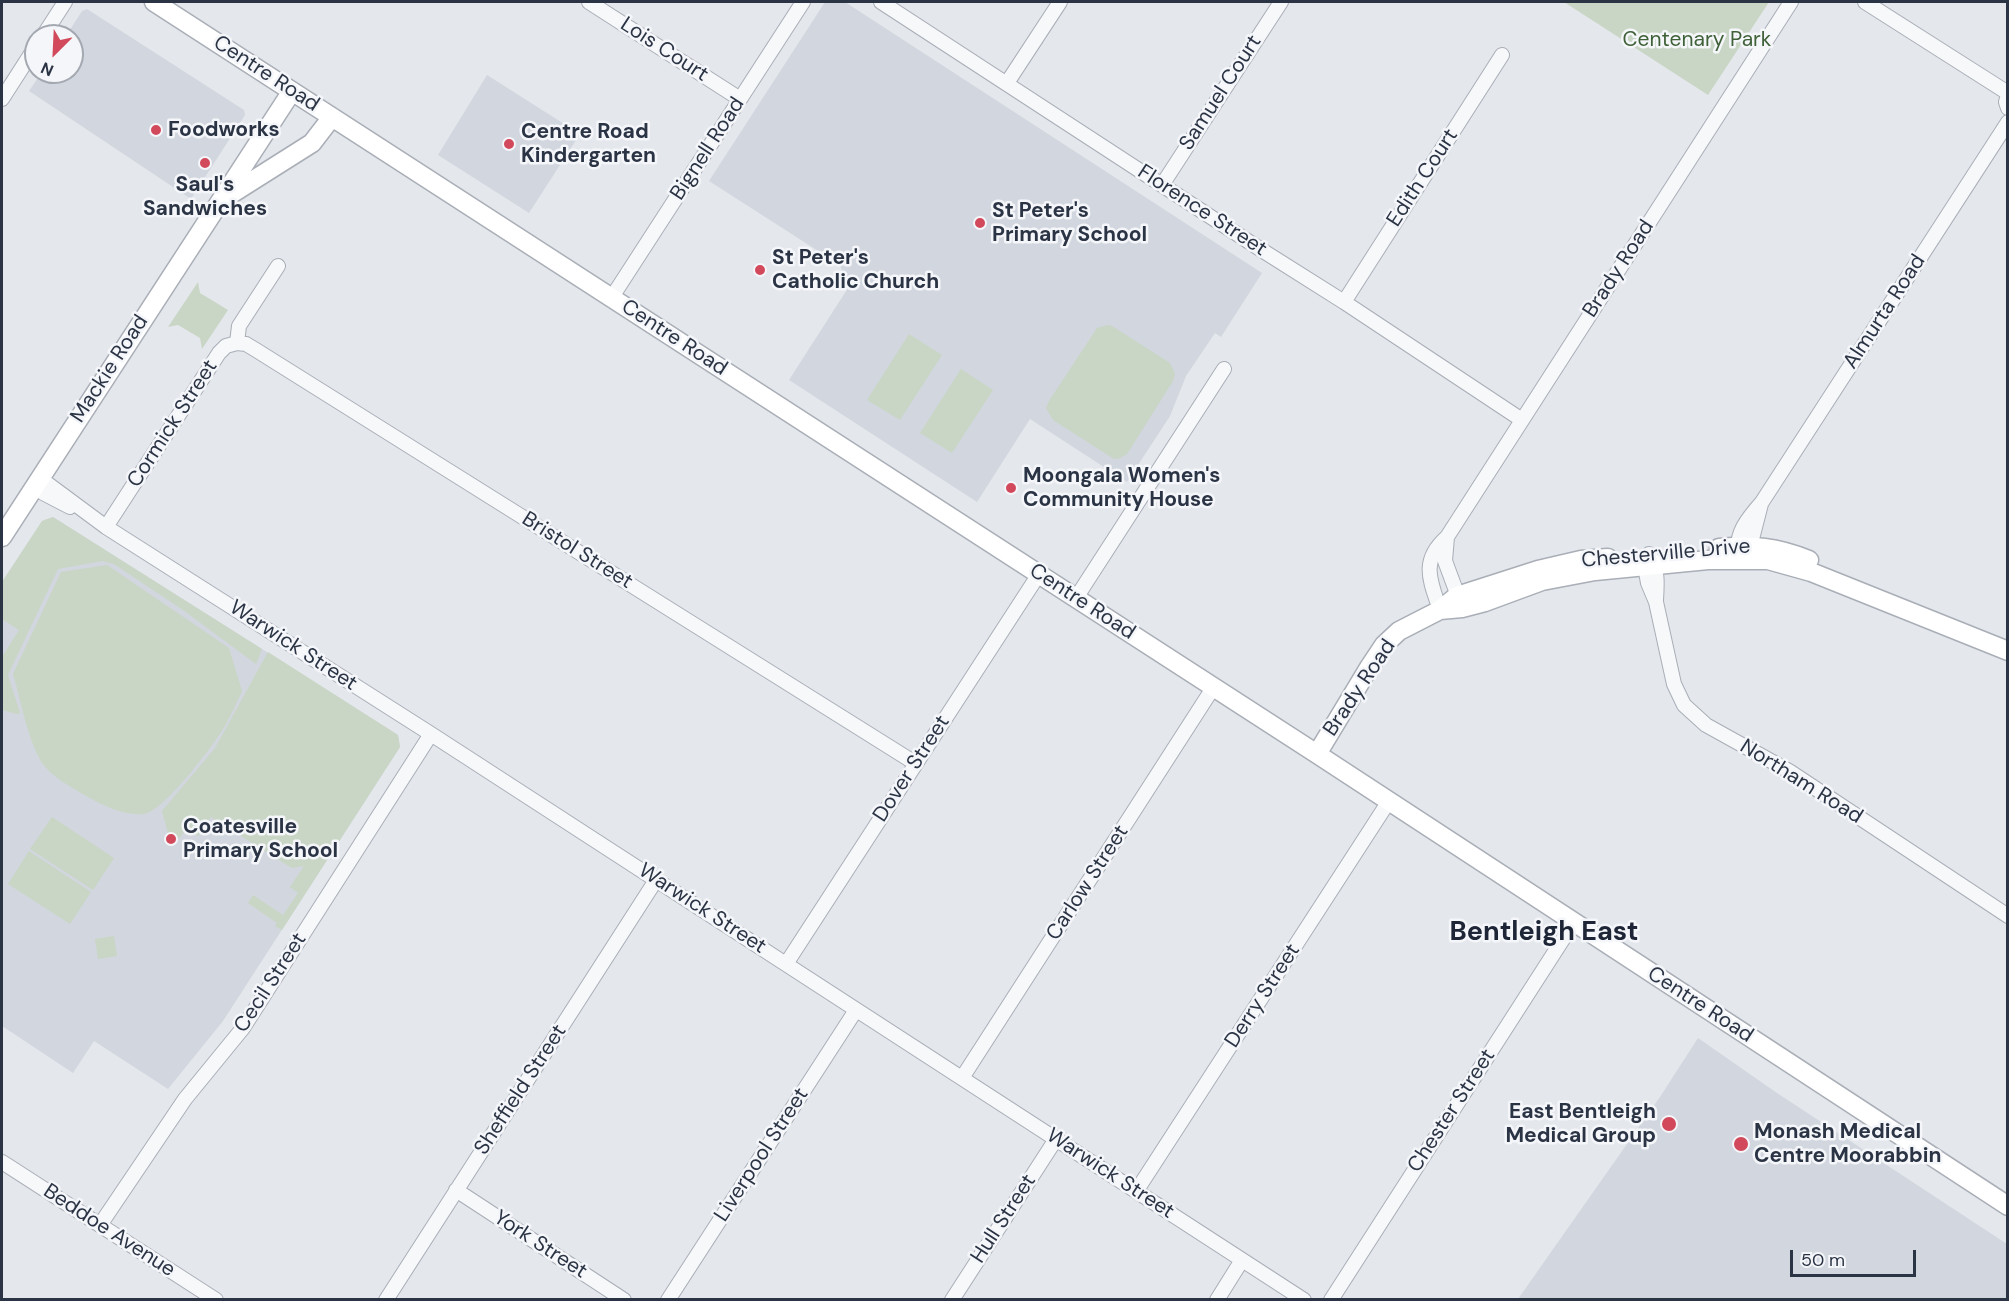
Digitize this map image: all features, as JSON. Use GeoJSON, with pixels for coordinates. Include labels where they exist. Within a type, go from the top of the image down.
{"type":"FeatureCollection","features":[{"type":"Feature","properties":{"kind":"main road","name":"Centre Road"},"geometry":{"type":"LineString","coordinates":[[154,2],[1317,754],[2007,1206]]}},
{"type":"Feature","properties":{"kind":"main road","name":"Mackie Road"},"geometry":{"type":"LineString","coordinates":[[2,537],[292,91]]}},
{"type":"Feature","properties":{"kind":"main road","name":"Mackie Road"},"geometry":{"type":"LineString","coordinates":[[219,202],[312,143],[332,117]]}},
{"type":"Feature","properties":{"kind":"main road","name":"Chesterville Drive"},"geometry":{"type":"LineString","coordinates":[[1460,602],[1542,581],[1594,571],[1742,551],[1780,549],[2007,640]]}},
{"type":"Feature","properties":{"kind":"main road","name":"Chesterville Drive"},"geometry":{"type":"LineString","coordinates":[[1742,551],[1811,572],[2007,651]]}},
{"type":"Feature","properties":{"kind":"main road","name":"Brady Road"},"geometry":{"type":"LineString","coordinates":[[1317,754],[1384,645],[1408,625],[1460,602]]}},
{"type":"Feature","properties":{"kind":"street"},"geometry":{"type":"LineString","coordinates":[[51,24],[65,2]]}},
{"type":"Feature","properties":{"kind":"street","name":"Lois Court"},"geometry":{"type":"LineString","coordinates":[[589,2],[740,99]]}},
{"type":"Feature","properties":{"kind":"street","name":"Bignell Road"},"geometry":{"type":"LineString","coordinates":[[612,297],[803,2]]}},
{"type":"Feature","properties":{"kind":"street","name":"Florence Street"},"geometry":{"type":"LineString","coordinates":[[881,2],[1522,420]]}},
{"type":"Feature","properties":{"kind":"street"},"geometry":{"type":"LineString","coordinates":[[1007,83],[1060,2]]}},
{"type":"Feature","properties":{"kind":"street","name":"Samuel Court"},"geometry":{"type":"LineString","coordinates":[[1162,186],[1281,2]]}},
{"type":"Feature","properties":{"kind":"street","name":"Brady Road"},"geometry":{"type":"LineString","coordinates":[[1440,610],[1430,577],[1429,566],[1433,553],[1447,537],[1791,2]]}},
{"type":"Feature","properties":{"kind":"street"},"geometry":{"type":"LineString","coordinates":[[1865,2],[2007,94],[2007,108]]}},
{"type":"Feature","properties":{"kind":"street","name":"Edith Court"},"geometry":{"type":"LineString","coordinates":[[1344,302],[1502,55]]}},
{"type":"Feature","properties":{"kind":"street"},"geometry":{"type":"LineString","coordinates":[[2,99],[24,65]]}},
{"type":"Feature","properties":{"kind":"street","name":"Almurta Road"},"geometry":{"type":"LineString","coordinates":[[1742,551],[1739,535],[1744,525],[1762,502],[2007,122]]}},
{"type":"Feature","properties":{"kind":"street","name":"Cormick Street"},"geometry":{"type":"LineString","coordinates":[[102,524],[219,353],[226,346],[237,343],[239,326],[278,266]]}},
{"type":"Feature","properties":{"kind":"street","name":"Bristol Street"},"geometry":{"type":"LineString","coordinates":[[237,343],[246,344],[256,350],[915,763]]}},
{"type":"Feature","properties":{"kind":"street"},"geometry":{"type":"LineString","coordinates":[[1076,598],[1224,369]]}},
{"type":"Feature","properties":{"kind":"street","name":"Warwick Street"},"geometry":{"type":"LineString","coordinates":[[37,482],[48,484],[102,524],[1304,1299]]}},
{"type":"Feature","properties":{"kind":"street"},"geometry":{"type":"LineString","coordinates":[[1447,537],[1445,561],[1460,602]]}},
{"type":"Feature","properties":{"kind":"street","name":"Northam Road"},"geometry":{"type":"LineString","coordinates":[[1650,562],[1658,583],[1656,602],[1674,684],[1679,696],[1691,712],[1706,725],[1806,782],[2007,916]]}},
{"type":"Feature","properties":{"kind":"street","name":"Dover Street"},"geometry":{"type":"LineString","coordinates":[[786,964],[1039,574]]}},
{"type":"Feature","properties":{"kind":"street","name":"Carlow Street"},"geometry":{"type":"LineString","coordinates":[[962,1078],[1213,688]]}},
{"type":"Feature","properties":{"kind":"street","name":"Cecil Street"},"geometry":{"type":"LineString","coordinates":[[100,1225],[185,1099],[243,1028],[431,734]]}},
{"type":"Feature","properties":{"kind":"street","name":"Derry Street"},"geometry":{"type":"LineString","coordinates":[[1137,1190],[1389,801]]}},
{"type":"Feature","properties":{"kind":"street","name":"Sheffield Street"},"geometry":{"type":"LineString","coordinates":[[386,1299],[656,880]]}},
{"type":"Feature","properties":{"kind":"street","name":"Chester Street"},"geometry":{"type":"LineString","coordinates":[[1331,1299],[1574,922]]}},
{"type":"Feature","properties":{"kind":"street","name":"Liverpool Street"},"geometry":{"type":"LineString","coordinates":[[668,1299],[856,1010]]}},
{"type":"Feature","properties":{"kind":"street","name":"Hull Street"},"geometry":{"type":"LineString","coordinates":[[952,1299],[1056,1139]]}},
{"type":"Feature","properties":{"kind":"street","name":"Beddoe Avenue"},"geometry":{"type":"LineString","coordinates":[[2,1162],[216,1299]]}},
{"type":"Feature","properties":{"kind":"street","name":"York Street"},"geometry":{"type":"LineString","coordinates":[[456,1190],[624,1299]]}},
{"type":"Feature","properties":{"kind":"street"},"geometry":{"type":"LineString","coordinates":[[1217,1299],[1242,1260]]}},
{"type":"Feature","properties":{"kind":"shaded area","name":"St Peter's Primary School"},"geometry":{"type":"Polygon","coordinates":[[[825,2],[845,2],[1262,273],[1221,337],[1215,333],[1186,376],[1170,416],[1127,482],[1030,419],[977,502],[789,380],[848,288],[840,265],[709,181],[825,2]]]}},
{"type":"Feature","properties":{"kind":"shaded area"},"geometry":{"type":"Polygon","coordinates":[[[87,9],[244,110],[245,115],[191,199],[29,91],[34,84],[84,84],[84,24],[74,24],[82,11],[87,9]]]}},
{"type":"Feature","properties":{"kind":"shaded area","name":"Centre Road Kindergarten"},"geometry":{"type":"Polygon","coordinates":[[[487,75],[580,134],[529,213],[438,155],[487,75]]]}},
{"type":"Feature","properties":{"kind":"shaded area","name":"Coatesville Primary School"},"geometry":{"type":"Polygon","coordinates":[[[53,517],[398,735],[400,747],[223,1021],[168,1089],[94,1041],[73,1073],[2,1026],[2,582],[42,521],[53,517]]]}},
{"type":"Feature","properties":{"kind":"shaded area","name":"Monash Medical Centre Moorabbin"},"geometry":{"type":"Polygon","coordinates":[[[1698,1038],[1777,1093],[2007,1244],[2007,1299],[1518,1299],[1660,1097],[1698,1038]]]}},
{"type":"Feature","properties":{"kind":"green space","name":"Centenary Park"},"geometry":{"type":"Polygon","coordinates":[[[1564,2],[1769,2],[1708,95],[1564,2]]]}},
{"type":"Feature","properties":{"kind":"green space"},"geometry":{"type":"Polygon","coordinates":[[[198,282],[200,293],[228,310],[202,349],[200,338],[178,325],[168,327],[198,282]]]}},
{"type":"Feature","properties":{"kind":"green space"},"geometry":{"type":"Polygon","coordinates":[[[1107,325],[1170,363],[1175,374],[1173,381],[1127,454],[1114,459],[1053,420],[1046,408],[1097,328],[1107,325]]]}},
{"type":"Feature","properties":{"kind":"green space"},"geometry":{"type":"Polygon","coordinates":[[[909,334],[942,355],[900,420],[867,400],[909,334]]]}},
{"type":"Feature","properties":{"kind":"green space"},"geometry":{"type":"Polygon","coordinates":[[[961,369],[993,390],[952,453],[920,433],[961,369]]]}},
{"type":"Feature","properties":{"kind":"green space"},"geometry":{"type":"Polygon","coordinates":[[[53,517],[262,649],[256,664],[183,610],[114,564],[102,561],[58,569],[8,675],[20,713],[2,710],[2,657],[19,630],[2,619],[2,582],[42,521],[53,517]]]}},
{"type":"Feature","properties":{"kind":"green space"},"geometry":{"type":"Polygon","coordinates":[[[107,565],[229,648],[242,691],[226,724],[201,760],[176,790],[153,810],[144,814],[122,812],[101,804],[63,782],[45,767],[32,741],[13,674],[61,572],[107,565]]]}},
{"type":"Feature","properties":{"kind":"green space"},"geometry":{"type":"Polygon","coordinates":[[[268,652],[398,735],[400,747],[282,930],[275,926],[277,923],[248,903],[253,895],[283,915],[298,893],[290,887],[304,866],[292,868],[211,817],[198,836],[189,832],[183,833],[180,838],[168,833],[162,811],[215,748],[268,652]]]}},
{"type":"Feature","properties":{"kind":"green space"},"geometry":{"type":"Polygon","coordinates":[[[52,817],[114,858],[93,890],[30,849],[52,817]]]}},
{"type":"Feature","properties":{"kind":"green space"},"geometry":{"type":"Polygon","coordinates":[[[29,851],[91,892],[70,924],[8,884],[29,851]]]}},
{"type":"Feature","properties":{"kind":"green space"},"geometry":{"type":"Polygon","coordinates":[[[114,936],[117,956],[98,959],[95,939],[114,936]]]}},
{"type":"Feature","properties":{"kind":"place","name":"Foodworks"},"geometry":{"type":"Point","coordinates":[156,130]}},
{"type":"Feature","properties":{"kind":"place","name":"Centre Road Kindergarten"},"geometry":{"type":"Point","coordinates":[509,144]}},
{"type":"Feature","properties":{"kind":"place","name":"Saul's Sandwiches"},"geometry":{"type":"Point","coordinates":[205,163]}},
{"type":"Feature","properties":{"kind":"place","name":"St Peter's Primary School"},"geometry":{"type":"Point","coordinates":[980,223]}},
{"type":"Feature","properties":{"kind":"place","name":"St Peter's Catholic Church"},"geometry":{"type":"Point","coordinates":[760,270]}},
{"type":"Feature","properties":{"kind":"place","name":"Moongala Women's Community House"},"geometry":{"type":"Point","coordinates":[1011,488]}},
{"type":"Feature","properties":{"kind":"place","name":"Coatesville Primary School"},"geometry":{"type":"Point","coordinates":[171,839]}},
{"type":"Feature","properties":{"kind":"place","name":"East Bentleigh Medical Group"},"geometry":{"type":"Point","coordinates":[1669,1124]}},
{"type":"Feature","properties":{"kind":"place","name":"Monash Medical Centre Moorabbin"},"geometry":{"type":"Point","coordinates":[1741,1144]}},
{"type":"Feature","properties":{"kind":"district","name":"Bentleigh East"},"geometry":{"type":"Point","coordinates":[1544,933]}}]}
